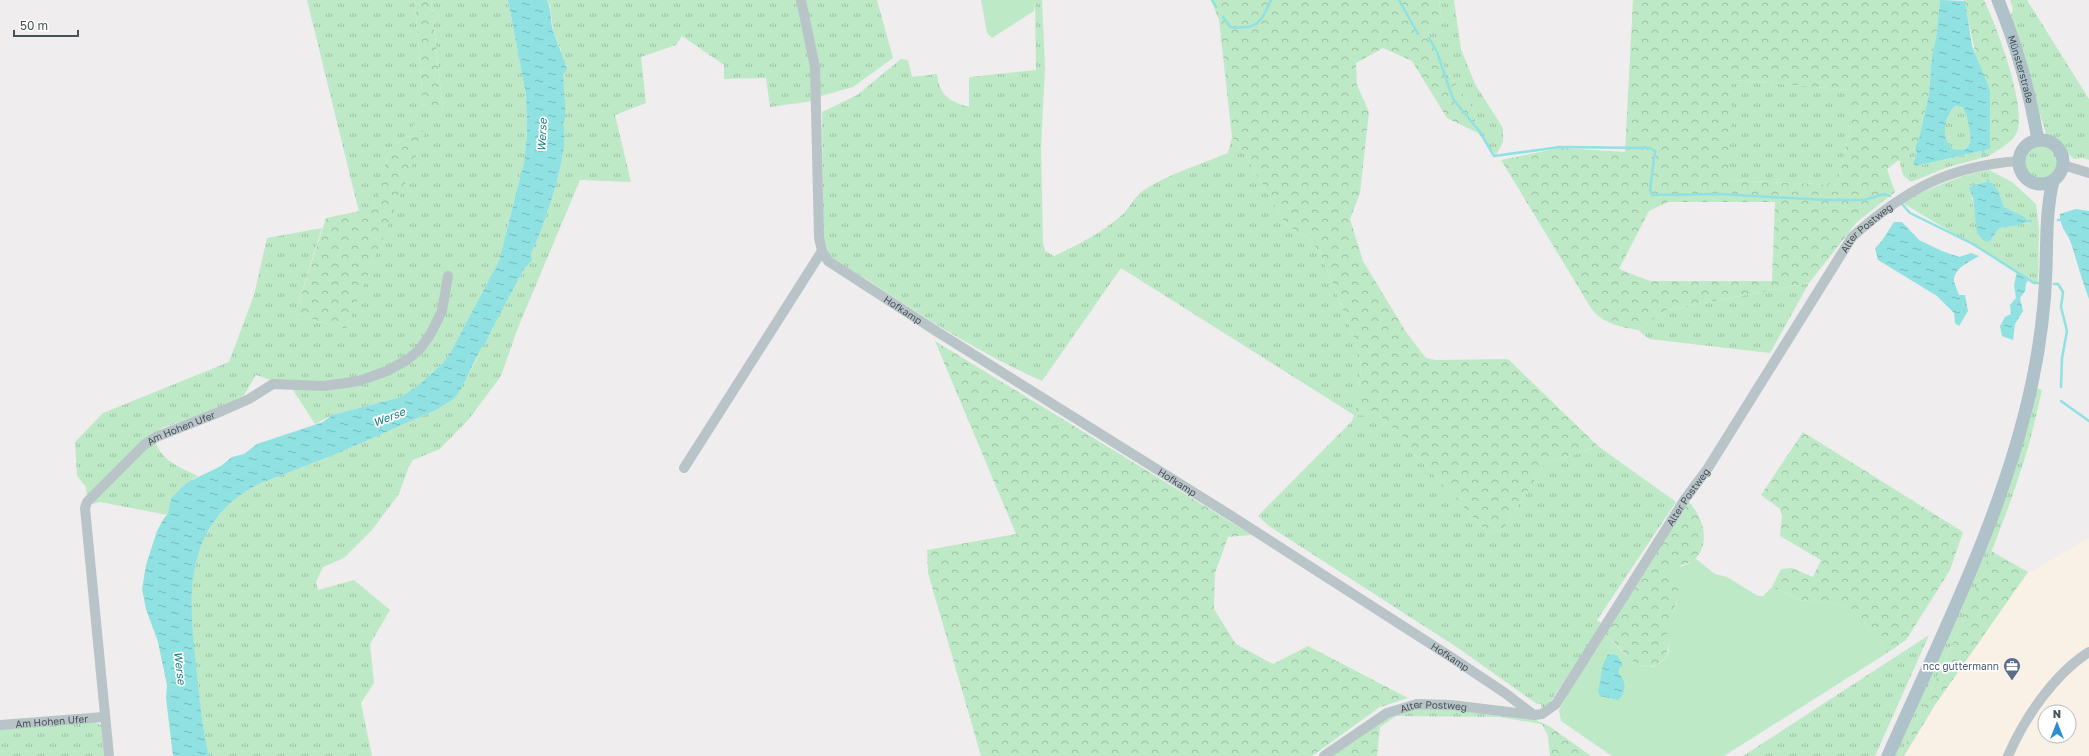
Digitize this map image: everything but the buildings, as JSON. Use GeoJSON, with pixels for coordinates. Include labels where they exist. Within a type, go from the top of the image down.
{"type":"FeatureCollection","features":[{"type":"Feature","properties":{"kind":"main road","name":"Münsterstraße"},"geometry":{"type":"LineString","coordinates":[[1998,0],[2010,33],[2025,83],[2038,140]]}},
{"type":"Feature","properties":{"kind":"main road"},"geometry":{"type":"LineString","coordinates":[[1888,756],[1965,586],[1995,509],[2015,450],[2032,383],[2041,326],[2046,269],[2046,218],[2053,181],[2061,171],[2063,158],[2057,147],[2045,140],[2038,140],[2025,147],[2019,161],[2023,174],[2034,183],[2040,184],[2053,181]]}},
{"type":"Feature","properties":{"kind":"main road"},"geometry":{"type":"LineString","coordinates":[[2034,183],[2046,218]]}},
{"type":"Feature","properties":{"kind":"street"},"geometry":{"type":"LineString","coordinates":[[684,468],[822,251],[819,238],[815,67],[801,0]]}},
{"type":"Feature","properties":{"kind":"street","name":"Alter Postweg"},"geometry":{"type":"LineString","coordinates":[[1324,756],[1387,712],[1417,704],[1452,705],[1534,715],[1542,714],[1556,704],[1685,499],[1708,468],[1852,237],[1880,212],[1909,193],[1940,178],[1974,167],[2019,161]]}},
{"type":"Feature","properties":{"kind":"street"},"geometry":{"type":"LineString","coordinates":[[2063,165],[2089,173]]}},
{"type":"Feature","properties":{"kind":"street","name":"Hofkamp"},"geometry":{"type":"LineString","coordinates":[[822,251],[828,261],[839,269],[1404,627],[1505,693],[1534,715]]}},
{"type":"Feature","properties":{"kind":"street","name":"Am Hohen Ufer"},"geometry":{"type":"LineString","coordinates":[[109,756],[104,717],[85,508],[87,502],[144,444],[156,437],[249,399],[273,384],[324,386],[359,381],[381,374],[407,360],[419,350],[430,335],[442,311],[448,276]]}},
{"type":"Feature","properties":{"kind":"street"},"geometry":{"type":"LineString","coordinates":[[2008,756],[2016,736],[2048,689],[2089,652]]}},
{"type":"Feature","properties":{"kind":"street","name":"Am Hohen Ufer"},"geometry":{"type":"LineString","coordinates":[[0,725],[104,717]]}},
{"type":"Feature","properties":{"kind":"shaded area"},"geometry":{"type":"Polygon","coordinates":[[[2089,538],[2089,756],[1904,756],[1935,705],[2025,575],[2089,538]]]}},
{"type":"Feature","properties":{"kind":"green space"},"geometry":{"type":"Polygon","coordinates":[[[307,0],[415,0],[423,104],[443,109],[431,0],[508,0],[526,95],[527,134],[524,162],[499,261],[449,355],[441,365],[421,383],[401,397],[332,415],[315,424],[291,387],[256,375],[244,395],[223,407],[162,428],[154,434],[159,449],[169,461],[198,476],[186,483],[171,498],[168,515],[100,502],[88,505],[86,487],[77,476],[75,442],[103,413],[229,362],[254,295],[267,238],[322,228],[295,314],[346,329],[409,135],[391,147],[379,182],[379,207],[359,212],[307,0]]]}},
{"type":"Feature","properties":{"kind":"green space"},"geometry":{"type":"Polygon","coordinates":[[[415,0],[431,0],[443,110],[433,112],[423,104],[415,0]]]}},
{"type":"Feature","properties":{"kind":"green space"},"geometry":{"type":"Polygon","coordinates":[[[547,0],[877,0],[893,58],[853,87],[821,96],[813,101],[770,107],[766,78],[724,79],[724,65],[682,36],[676,45],[641,57],[646,103],[615,115],[631,182],[580,180],[517,330],[501,376],[469,419],[440,449],[413,460],[409,466],[399,494],[372,530],[344,558],[323,567],[316,582],[318,590],[354,580],[390,610],[370,644],[374,683],[361,703],[372,756],[209,756],[195,665],[191,610],[192,584],[196,560],[205,538],[218,517],[236,499],[261,483],[334,455],[436,410],[454,399],[474,364],[481,347],[485,345],[524,269],[531,260],[531,254],[549,209],[560,169],[565,135],[563,124],[566,116],[561,50],[553,31],[550,5],[547,0]]]}},
{"type":"Feature","properties":{"kind":"green space"},"geometry":{"type":"Polygon","coordinates":[[[981,0],[1035,0],[1034,11],[992,38],[987,33],[981,0]]]}},
{"type":"Feature","properties":{"kind":"green space"},"geometry":{"type":"Polygon","coordinates":[[[1035,0],[1042,0],[1045,68],[1041,147],[1043,243],[1045,251],[1054,256],[1100,232],[1124,213],[1143,190],[1176,173],[1228,153],[1232,137],[1247,158],[1287,226],[1308,237],[1321,254],[1357,345],[1361,365],[1358,400],[1354,415],[1121,268],[1042,381],[997,359],[954,335],[865,278],[840,265],[831,256],[826,248],[823,237],[822,112],[857,95],[901,59],[908,60],[912,77],[937,74],[940,87],[943,92],[956,103],[969,107],[969,77],[1036,70],[1035,0]]]}},
{"type":"Feature","properties":{"kind":"green space"},"geometry":{"type":"Polygon","coordinates":[[[1211,0],[1439,0],[1441,16],[1428,32],[1436,55],[1473,109],[1478,133],[1447,118],[1412,61],[1383,48],[1356,63],[1357,85],[1369,112],[1360,193],[1350,219],[1363,261],[1406,332],[1426,358],[1436,360],[1508,359],[1598,446],[1544,465],[1503,530],[1488,533],[1407,446],[1402,436],[1375,412],[1368,416],[1354,415],[1358,400],[1361,365],[1357,345],[1321,254],[1308,237],[1287,226],[1247,158],[1232,137],[1219,20],[1211,0]]]}},
{"type":"Feature","properties":{"kind":"green space"},"geometry":{"type":"Polygon","coordinates":[[[1439,0],[1454,0],[1461,49],[1475,84],[1503,128],[1503,142],[1496,155],[1478,133],[1473,109],[1436,55],[1428,32],[1441,16],[1439,0]]]}},
{"type":"Feature","properties":{"kind":"green space"},"geometry":{"type":"Polygon","coordinates":[[[1633,0],[1940,0],[1936,38],[1932,55],[1929,94],[1916,147],[1887,169],[1895,192],[1857,222],[1809,283],[1666,310],[1638,330],[1612,324],[1600,317],[1591,308],[1501,160],[1560,148],[1625,152],[1633,0]],[[1734,80],[1727,180],[1837,185],[1850,129],[1850,90],[1734,80]],[[1668,202],[1649,211],[1619,269],[1650,281],[1772,281],[1775,202],[1668,202]]]}},
{"type":"Feature","properties":{"kind":"green space"},"geometry":{"type":"Polygon","coordinates":[[[1964,0],[1984,0],[1996,28],[2009,66],[2018,104],[2019,120],[2015,136],[2009,143],[1989,156],[1990,123],[1964,0]]]}},
{"type":"Feature","properties":{"kind":"green space"},"geometry":{"type":"Polygon","coordinates":[[[2010,0],[2027,0],[2089,99],[2089,160],[2083,158],[2074,159],[2068,154],[2060,142],[2046,134],[2013,24],[2011,14],[2013,9],[2010,0]]]}},
{"type":"Feature","properties":{"kind":"green space"},"geometry":{"type":"Polygon","coordinates":[[[1733,80],[1850,90],[1850,129],[1837,185],[1726,180],[1733,80]]]}},
{"type":"Feature","properties":{"kind":"green space"},"geometry":{"type":"Polygon","coordinates":[[[1955,106],[1962,107],[1966,115],[1972,142],[1968,147],[1961,150],[1953,149],[1949,145],[1945,134],[1948,116],[1955,106]]]}},
{"type":"Feature","properties":{"kind":"green space"},"geometry":{"type":"Polygon","coordinates":[[[415,121],[425,134],[346,329],[295,314],[326,218],[379,207],[379,182],[391,147],[409,135],[415,121]]]}},
{"type":"Feature","properties":{"kind":"green space"},"geometry":{"type":"Polygon","coordinates":[[[2038,145],[2044,145],[2048,146],[2055,152],[2058,162],[2057,169],[2051,176],[2044,179],[2038,179],[2034,178],[2027,172],[2024,165],[2024,159],[2025,155],[2031,148],[2038,145]]]}},
{"type":"Feature","properties":{"kind":"green space"},"geometry":{"type":"Polygon","coordinates":[[[1915,148],[1917,153],[1914,159],[1917,166],[1990,149],[1989,156],[1948,167],[1911,182],[1903,175],[1899,159],[1915,148]]]}},
{"type":"Feature","properties":{"kind":"green space"},"geometry":{"type":"Polygon","coordinates":[[[1989,170],[2012,182],[2036,204],[2039,229],[2038,284],[1901,202],[1944,183],[1989,170]],[[1990,182],[1970,186],[1975,214],[1991,240],[1999,228],[2020,225],[2025,217],[2004,207],[1998,190],[1990,182]]]}},
{"type":"Feature","properties":{"kind":"green space"},"geometry":{"type":"Polygon","coordinates":[[[1809,283],[1770,353],[1649,339],[1638,330],[1666,310],[1809,283]]]}},
{"type":"Feature","properties":{"kind":"green space"},"geometry":{"type":"Polygon","coordinates":[[[935,341],[1252,535],[1228,537],[1215,573],[1214,609],[1236,644],[1273,664],[1308,646],[1408,698],[1380,707],[1312,756],[981,756],[928,573],[927,550],[1016,534],[935,341]]]}},
{"type":"Feature","properties":{"kind":"green space"},"geometry":{"type":"Polygon","coordinates":[[[2036,388],[2042,390],[2031,437],[1997,538],[1950,648],[1900,756],[1894,756],[1987,548],[2013,475],[2036,388]]]}},
{"type":"Feature","properties":{"kind":"green space"},"geometry":{"type":"Polygon","coordinates":[[[1375,412],[1402,436],[1407,446],[1488,533],[1503,530],[1544,465],[1598,446],[1676,502],[1597,620],[1602,624],[1547,707],[1542,710],[1541,704],[1537,704],[1458,648],[1269,526],[1258,516],[1352,421],[1354,415],[1375,412]]]}},
{"type":"Feature","properties":{"kind":"green space"},"geometry":{"type":"Polygon","coordinates":[[[1803,432],[1963,532],[1950,570],[1906,640],[1887,653],[1858,614],[1843,606],[1831,603],[1800,600],[1772,587],[1781,569],[1792,568],[1813,577],[1821,560],[1780,536],[1782,516],[1780,509],[1761,495],[1803,432]]]}},
{"type":"Feature","properties":{"kind":"green space"},"geometry":{"type":"Polygon","coordinates":[[[1687,500],[1701,521],[1704,536],[1703,544],[1695,559],[1677,569],[1671,577],[1679,587],[1679,595],[1671,619],[1667,656],[1657,665],[1648,667],[1634,663],[1604,632],[1687,500]]]}},
{"type":"Feature","properties":{"kind":"green space"},"geometry":{"type":"Polygon","coordinates":[[[1991,551],[2028,572],[1935,705],[1904,756],[1900,756],[1952,645],[1991,551]]]}},
{"type":"Feature","properties":{"kind":"green space"},"geometry":{"type":"Polygon","coordinates":[[[1695,558],[1715,574],[1727,577],[1758,596],[1763,596],[1772,587],[1800,600],[1831,603],[1843,606],[1858,614],[1887,653],[1724,756],[1612,756],[1561,721],[1559,710],[1604,632],[1629,658],[1637,663],[1653,667],[1665,658],[1669,651],[1667,633],[1668,625],[1678,598],[1676,584],[1671,577],[1671,570],[1688,564],[1695,558]]]}},
{"type":"Feature","properties":{"kind":"green space"},"geometry":{"type":"Polygon","coordinates":[[[1929,635],[1875,756],[1743,756],[1929,635]]]}},
{"type":"Feature","properties":{"kind":"green space"},"geometry":{"type":"Polygon","coordinates":[[[1428,707],[1536,720],[1549,726],[1548,736],[1542,724],[1499,717],[1396,716],[1380,727],[1377,724],[1402,710],[1428,707]]]}},
{"type":"Feature","properties":{"kind":"green space"},"geometry":{"type":"Polygon","coordinates":[[[95,722],[101,725],[104,756],[0,756],[0,729],[95,722]]]}},
{"type":"Feature","properties":{"kind":"green space"},"geometry":{"type":"Polygon","coordinates":[[[1377,724],[1380,727],[1377,756],[1331,756],[1377,724]]]}},
{"type":"Feature","properties":{"kind":"green space"},"geometry":{"type":"Polygon","coordinates":[[[1549,726],[1591,756],[1550,756],[1548,736],[1549,726]]]}},
{"type":"Feature","properties":{"kind":"water","name":"Werse"},"geometry":{"type":"Polygon","coordinates":[[[508,0],[547,0],[550,8],[553,31],[567,70],[563,74],[566,116],[563,124],[565,135],[560,169],[549,209],[531,254],[532,260],[524,269],[485,345],[481,348],[461,389],[454,399],[436,410],[334,455],[261,483],[236,499],[218,517],[205,538],[197,560],[193,584],[192,610],[193,637],[201,711],[209,756],[173,756],[166,698],[167,685],[158,642],[146,609],[142,589],[146,565],[157,531],[168,514],[171,498],[186,483],[221,466],[232,457],[244,454],[257,444],[323,422],[332,415],[401,397],[421,383],[441,365],[449,355],[499,261],[524,162],[527,134],[526,95],[508,0]]]}},
{"type":"Feature","properties":{"kind":"water"},"geometry":{"type":"Polygon","coordinates":[[[1940,0],[1965,1],[1972,46],[1990,90],[1990,149],[1916,166],[1913,163],[1917,153],[1915,148],[1919,139],[1929,94],[1932,55],[1936,38],[1940,0]],[[1955,106],[1948,116],[1945,128],[1946,140],[1949,145],[1953,149],[1959,150],[1967,148],[1970,142],[1970,132],[1965,111],[1962,107],[1955,106]]]}},
{"type":"Feature","properties":{"kind":"water"},"geometry":{"type":"Polygon","coordinates":[[[1988,182],[1992,183],[1998,190],[2004,207],[2025,217],[2027,221],[2020,225],[1999,228],[1991,240],[1987,242],[1977,233],[1973,198],[1969,188],[1973,185],[1988,182]]]}},
{"type":"Feature","properties":{"kind":"water"},"geometry":{"type":"Polygon","coordinates":[[[2076,209],[2089,211],[2089,299],[2071,243],[2062,226],[2060,218],[2060,214],[2076,209]]]}},
{"type":"Feature","properties":{"kind":"water"},"geometry":{"type":"Polygon","coordinates":[[[1894,222],[1902,222],[1919,240],[1942,251],[1959,257],[1971,253],[1979,256],[1960,268],[1955,276],[1955,285],[1959,295],[1965,295],[1968,311],[1959,326],[1955,323],[1954,313],[1937,296],[1878,260],[1875,248],[1881,242],[1894,222]]]}},
{"type":"Feature","properties":{"kind":"water"},"geometry":{"type":"Polygon","coordinates":[[[2017,271],[2029,279],[2026,283],[2025,291],[2020,298],[2023,311],[2015,324],[2013,340],[2002,336],[2000,326],[2005,317],[2011,314],[2010,305],[2016,298],[2014,285],[2017,271]]]}},
{"type":"Feature","properties":{"kind":"water"},"geometry":{"type":"Polygon","coordinates":[[[1608,654],[1617,655],[1623,665],[1619,668],[1619,674],[1623,680],[1624,691],[1618,700],[1600,696],[1598,693],[1603,664],[1608,654]]]}},
{"type":"Feature","properties":{"kind":"waterway"},"geometry":{"type":"LineString","coordinates":[[1212,0],[1216,7]]}},
{"type":"Feature","properties":{"kind":"waterway"},"geometry":{"type":"LineString","coordinates":[[1223,17],[1230,27],[1239,28],[1252,26],[1261,19],[1271,0]]}},
{"type":"Feature","properties":{"kind":"waterway"},"geometry":{"type":"LineString","coordinates":[[1399,0],[1418,34]]}},
{"type":"Feature","properties":{"kind":"waterway"},"geometry":{"type":"LineString","coordinates":[[1429,38],[1437,52],[1453,99],[1480,132],[1494,156],[1560,147],[1650,148],[1655,151],[1650,190],[1652,195],[1720,194],[1826,200],[1864,200],[1884,194],[1890,196]]}},
{"type":"Feature","properties":{"kind":"waterway"},"geometry":{"type":"LineString","coordinates":[[1902,204],[1910,213],[1973,244],[2034,283],[2038,283]]}},
{"type":"Feature","properties":{"kind":"waterway"},"geometry":{"type":"LineString","coordinates":[[2054,284],[2058,284],[2063,292],[2061,307],[2067,331],[2062,358],[2061,387]]}},
{"type":"Feature","properties":{"kind":"waterway"},"geometry":{"type":"LineString","coordinates":[[2061,401],[2089,421]]}},
{"type":"Feature","properties":{"kind":"place","name":"ncc guttermann"},"geometry":{"type":"Point","coordinates":[2012,681]}}]}
